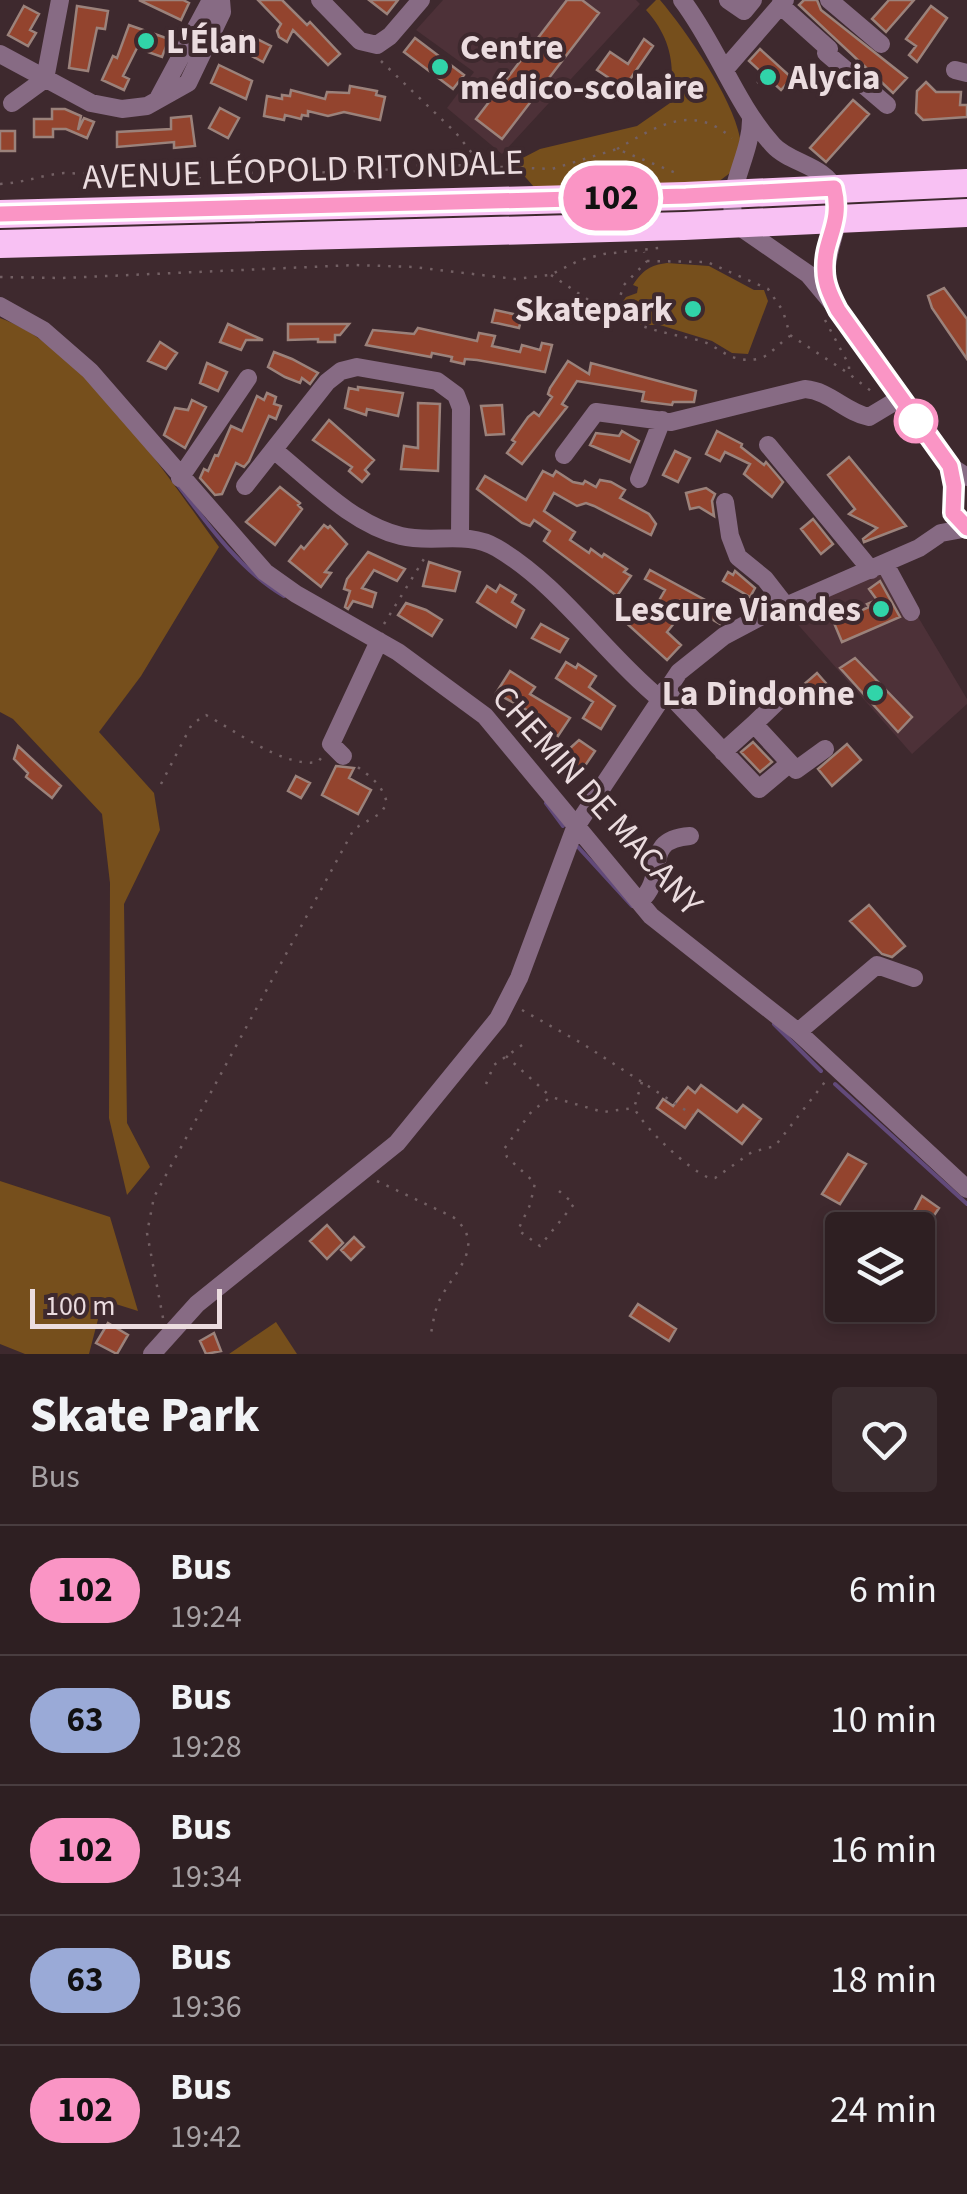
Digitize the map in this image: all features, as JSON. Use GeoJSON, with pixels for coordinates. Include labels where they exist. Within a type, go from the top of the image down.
{"type":"FeatureCollection","features":[{"type":"Feature","properties":{"kind":"highway","name":"AVENUE LÉOPOLD RITONDALE"},"geometry":{"type":"LineString","coordinates":[[0,214],[732,194],[967,182]]}},
{"type":"Feature","properties":{"kind":"highway","name":"AVENUE LÉOPOLD RITONDALE"},"geometry":{"type":"LineString","coordinates":[[0,244],[736,224],[967,213]]}},
{"type":"Feature","properties":{"kind":"street"},"geometry":{"type":"LineString","coordinates":[[12,103],[45,79],[60,0]]}},
{"type":"Feature","properties":{"kind":"street"},"geometry":{"type":"LineString","coordinates":[[158,98],[212,0]]}},
{"type":"Feature","properties":{"kind":"street"},"geometry":{"type":"LineString","coordinates":[[0,54],[91,103],[122,109],[148,106],[188,83],[222,12],[221,0]]}},
{"type":"Feature","properties":{"kind":"street"},"geometry":{"type":"LineString","coordinates":[[320,0],[368,45],[377,45],[390,36],[421,0]]}},
{"type":"Feature","properties":{"kind":"street"},"geometry":{"type":"LineString","coordinates":[[728,0],[744,11],[753,0]]}},
{"type":"Feature","properties":{"kind":"street"},"geometry":{"type":"LineString","coordinates":[[829,0],[881,44]]}},
{"type":"Feature","properties":{"kind":"street"},"geometry":{"type":"LineString","coordinates":[[689,3],[751,118],[776,150],[827,178],[834,188],[838,219],[824,270],[831,315]]}},
{"type":"Feature","properties":{"kind":"street"},"geometry":{"type":"LineString","coordinates":[[726,68],[782,3],[829,48],[826,53],[887,105]]}},
{"type":"Feature","properties":{"kind":"street"},"geometry":{"type":"LineString","coordinates":[[751,118],[748,150],[732,194],[736,224],[808,274],[831,315],[891,400],[950,466],[960,491],[956,519],[967,528]]}},
{"type":"Feature","properties":{"kind":"street","name":"CHEMIN DE MACANY"},"geometry":{"type":"LineString","coordinates":[[0,306],[69,350],[132,416],[180,478],[264,572],[377,640],[485,716],[650,916],[798,1032],[967,1189]]}},
{"type":"Feature","properties":{"kind":"street"},"geometry":{"type":"LineString","coordinates":[[245,486],[341,371],[357,367],[437,381],[456,395],[461,408],[460,536]]}},
{"type":"Feature","properties":{"kind":"street"},"geometry":{"type":"LineString","coordinates":[[180,478],[248,378]]}},
{"type":"Feature","properties":{"kind":"street"},"geometry":{"type":"LineString","coordinates":[[564,455],[596,412],[671,422],[805,389],[826,393],[857,414],[869,417],[891,400]]}},
{"type":"Feature","properties":{"kind":"street"},"geometry":{"type":"LineString","coordinates":[[639,479],[662,420]]}},
{"type":"Feature","properties":{"kind":"street"},"geometry":{"type":"LineString","coordinates":[[768,444],[878,566],[911,612]]}},
{"type":"Feature","properties":{"kind":"street"},"geometry":{"type":"LineString","coordinates":[[275,451],[354,515],[379,529],[436,540],[460,536],[477,539],[520,563],[759,789],[790,762]]}},
{"type":"Feature","properties":{"kind":"street"},"geometry":{"type":"LineString","coordinates":[[941,533],[960,491]]}},
{"type":"Feature","properties":{"kind":"street"},"geometry":{"type":"LineString","coordinates":[[725,502],[738,557],[765,580],[786,606]]}},
{"type":"Feature","properties":{"kind":"street"},"geometry":{"type":"LineString","coordinates":[[152,1354],[168,1334],[264,1247],[362,1174],[417,1121],[508,1001],[575,828],[679,672],[724,636],[786,606],[838,587],[919,548],[941,533],[967,528]]}},
{"type":"Feature","properties":{"kind":"street"},"geometry":{"type":"LineString","coordinates":[[337,750],[377,640]]}},
{"type":"Feature","properties":{"kind":"street"},"geometry":{"type":"LineString","coordinates":[[723,752],[782,697]]}},
{"type":"Feature","properties":{"kind":"street"},"geometry":{"type":"LineString","coordinates":[[754,724],[796,770],[824,749]]}},
{"type":"Feature","properties":{"kind":"street"},"geometry":{"type":"LineString","coordinates":[[639,902],[654,885],[660,849],[668,842],[690,836]]}},
{"type":"Feature","properties":{"kind":"street"},"geometry":{"type":"LineString","coordinates":[[798,1032],[876,964],[914,978]]}},
{"type":"Feature","properties":{"kind":"path"},"geometry":{"type":"LineString","coordinates":[[380,60],[456,133],[484,168]]}},
{"type":"Feature","properties":{"kind":"path"},"geometry":{"type":"LineString","coordinates":[[0,184],[24,183],[43,175],[64,173],[222,179],[271,170],[283,174],[428,164],[552,169],[617,149],[688,117],[705,119],[735,141]]}},
{"type":"Feature","properties":{"kind":"path"},"geometry":{"type":"LineString","coordinates":[[617,149],[686,177]]}},
{"type":"Feature","properties":{"kind":"path"},"geometry":{"type":"LineString","coordinates":[[0,277],[62,278],[355,265],[414,267],[486,278],[550,275],[592,257],[644,252],[672,244]]}},
{"type":"Feature","properties":{"kind":"path"},"geometry":{"type":"LineString","coordinates":[[644,252],[647,261]]}},
{"type":"Feature","properties":{"kind":"path"},"geometry":{"type":"LineString","coordinates":[[616,312],[623,286],[647,261],[707,262],[768,288],[783,311],[790,335],[891,400]]}},
{"type":"Feature","properties":{"kind":"path"},"geometry":{"type":"LineString","coordinates":[[550,275],[641,329],[658,329],[703,341],[720,353],[762,359],[790,335]]}},
{"type":"Feature","properties":{"kind":"path"},"geometry":{"type":"LineString","coordinates":[[831,315],[850,374]]}},
{"type":"Feature","properties":{"kind":"path"},"geometry":{"type":"LineString","coordinates":[[377,640],[436,540]]}},
{"type":"Feature","properties":{"kind":"path"},"geometry":{"type":"LineString","coordinates":[[160,784],[192,724],[206,715],[302,765],[318,762],[337,750],[375,780],[387,803],[381,813],[354,829],[154,1197],[148,1233],[158,1305],[168,1334]]}},
{"type":"Feature","properties":{"kind":"path"},"geometry":{"type":"LineString","coordinates":[[508,1001],[692,1115]]}},
{"type":"Feature","properties":{"kind":"path"},"geometry":{"type":"LineString","coordinates":[[486,1084],[494,1064],[525,1043]]}},
{"type":"Feature","properties":{"kind":"path"},"geometry":{"type":"LineString","coordinates":[[506,1056],[551,1097],[603,1112],[634,1108]]}},
{"type":"Feature","properties":{"kind":"path"},"geometry":{"type":"LineString","coordinates":[[642,1082],[634,1108],[640,1118],[704,1177],[715,1178],[752,1152],[775,1146],[836,1068]]}},
{"type":"Feature","properties":{"kind":"path"},"geometry":{"type":"LineString","coordinates":[[551,1097],[532,1110],[504,1149],[506,1157],[535,1182],[530,1205],[518,1229],[520,1234],[542,1245],[574,1203],[559,1191]]}},
{"type":"Feature","properties":{"kind":"path"},"geometry":{"type":"LineString","coordinates":[[362,1174],[453,1218],[468,1235],[465,1260],[438,1304],[430,1338]]}},
{"type":"Feature","properties":{"kind":"shaded area"},"geometry":{"type":"Polygon","coordinates":[[[443,0],[636,0],[640,4],[502,154],[447,108],[474,72],[416,30],[443,0]]]}},
{"type":"Feature","properties":{"kind":"shaded area"},"geometry":{"type":"Polygon","coordinates":[[[660,0],[695,47],[728,104],[740,142],[734,170],[718,182],[534,187],[513,163],[540,149],[637,126],[670,103],[670,54],[646,10],[660,0]]]}},
{"type":"Feature","properties":{"kind":"shaded area","name":"Skatepark"},"geometry":{"type":"Polygon","coordinates":[[[667,263],[709,266],[754,290],[764,290],[768,301],[748,354],[732,353],[712,341],[660,325],[640,325],[639,320],[624,314],[622,303],[637,293],[638,287],[633,285],[640,276],[651,267],[667,263]]]}},
{"type":"Feature","properties":{"kind":"shaded area"},"geometry":{"type":"Polygon","coordinates":[[[0,318],[31,333],[92,385],[149,451],[219,547],[141,676],[99,732],[154,793],[160,830],[124,904],[127,1123],[150,1167],[127,1195],[109,1118],[110,883],[102,814],[13,719],[0,712],[0,318]]]}},
{"type":"Feature","properties":{"kind":"shaded area"},"geometry":{"type":"Polygon","coordinates":[[[890,570],[967,699],[967,704],[912,754],[786,611],[890,570]]]}},
{"type":"Feature","properties":{"kind":"shaded area"},"geometry":{"type":"Polygon","coordinates":[[[0,1181],[110,1217],[138,1311],[103,1300],[89,1354],[25,1354],[0,1344],[0,1181]]]}},
{"type":"Feature","properties":{"kind":"shaded area"},"geometry":{"type":"Polygon","coordinates":[[[276,1322],[297,1354],[229,1354],[276,1322]]]}},
{"type":"Feature","properties":{"kind":"building"},"geometry":{"type":"Polygon","coordinates":[[[139,0],[183,0],[189,3],[181,20],[139,0]]]}},
{"type":"Feature","properties":{"kind":"building"},"geometry":{"type":"Polygon","coordinates":[[[258,0],[282,0],[340,54],[328,65],[293,30],[287,42],[279,37],[281,24],[258,0]]]}},
{"type":"Feature","properties":{"kind":"building"},"geometry":{"type":"Polygon","coordinates":[[[369,0],[398,0],[387,14],[369,0]]]}},
{"type":"Feature","properties":{"kind":"building"},"geometry":{"type":"Polygon","coordinates":[[[567,0],[582,0],[599,13],[502,139],[476,119],[567,0]]]}},
{"type":"Feature","properties":{"kind":"building"},"geometry":{"type":"Polygon","coordinates":[[[804,0],[817,0],[821,10],[907,78],[893,93],[799,5],[804,0]]]}},
{"type":"Feature","properties":{"kind":"building"},"geometry":{"type":"Polygon","coordinates":[[[889,0],[914,0],[886,32],[872,19],[889,0]]]}},
{"type":"Feature","properties":{"kind":"building"},"geometry":{"type":"Polygon","coordinates":[[[24,6],[39,14],[30,30],[36,33],[28,46],[8,35],[24,6]]]}},
{"type":"Feature","properties":{"kind":"building"},"geometry":{"type":"Polygon","coordinates":[[[77,6],[108,11],[105,29],[97,28],[88,71],[69,68],[77,6]]]}},
{"type":"Feature","properties":{"kind":"building"},"geometry":{"type":"Polygon","coordinates":[[[931,6],[947,18],[917,62],[909,55],[916,46],[906,39],[931,6]]]}},
{"type":"Feature","properties":{"kind":"building"},"geometry":{"type":"Polygon","coordinates":[[[129,25],[169,39],[162,57],[137,48],[123,76],[129,79],[124,90],[102,80],[113,56],[117,58],[129,25]]]}},
{"type":"Feature","properties":{"kind":"building"},"geometry":{"type":"Polygon","coordinates":[[[243,32],[271,46],[263,62],[235,47],[243,32]]]}},
{"type":"Feature","properties":{"kind":"building"},"geometry":{"type":"Polygon","coordinates":[[[415,38],[464,75],[453,89],[404,52],[415,38]]]}},
{"type":"Feature","properties":{"kind":"building"},"geometry":{"type":"Polygon","coordinates":[[[644,39],[653,46],[624,88],[597,70],[610,52],[628,64],[644,39]]]}},
{"type":"Feature","properties":{"kind":"building"},"geometry":{"type":"Polygon","coordinates":[[[760,49],[792,78],[781,90],[749,61],[760,49]]]}},
{"type":"Feature","properties":{"kind":"building"},"geometry":{"type":"Polygon","coordinates":[[[219,65],[252,81],[246,99],[211,83],[219,65]]]}},
{"type":"Feature","properties":{"kind":"building"},"geometry":{"type":"Polygon","coordinates":[[[926,82],[936,92],[961,92],[960,105],[967,105],[967,117],[923,120],[916,113],[917,91],[926,82]]]}},
{"type":"Feature","properties":{"kind":"building"},"geometry":{"type":"Polygon","coordinates":[[[350,86],[377,91],[376,95],[385,97],[380,120],[344,112],[328,116],[308,111],[308,116],[302,115],[301,119],[285,115],[284,120],[264,116],[267,96],[282,99],[282,95],[290,96],[291,90],[325,99],[327,92],[349,93],[350,86]]]}},
{"type":"Feature","properties":{"kind":"building"},"geometry":{"type":"Polygon","coordinates":[[[853,100],[869,114],[826,162],[810,148],[853,100]]]}},
{"type":"Feature","properties":{"kind":"building"},"geometry":{"type":"Polygon","coordinates":[[[220,108],[239,118],[228,138],[209,128],[220,108]]]}},
{"type":"Feature","properties":{"kind":"building"},"geometry":{"type":"Polygon","coordinates":[[[52,109],[65,109],[81,116],[78,130],[84,118],[94,122],[87,138],[66,129],[53,129],[53,137],[34,137],[34,119],[52,119],[52,109]]]}},
{"type":"Feature","properties":{"kind":"building"},"geometry":{"type":"Polygon","coordinates":[[[191,116],[195,146],[174,148],[174,142],[117,147],[117,132],[171,129],[171,118],[191,116]]]}},
{"type":"Feature","properties":{"kind":"building"},"geometry":{"type":"Polygon","coordinates":[[[0,131],[15,131],[15,151],[0,151],[0,131]]]}},
{"type":"Feature","properties":{"kind":"building"},"geometry":{"type":"Polygon","coordinates":[[[944,288],[967,319],[967,359],[928,296],[944,288]]]}},
{"type":"Feature","properties":{"kind":"building"},"geometry":{"type":"Polygon","coordinates":[[[495,310],[522,316],[519,328],[492,322],[495,310]]]}},
{"type":"Feature","properties":{"kind":"building"},"geometry":{"type":"Polygon","coordinates":[[[228,324],[263,340],[246,340],[241,350],[220,342],[228,324]]]}},
{"type":"Feature","properties":{"kind":"building"},"geometry":{"type":"Polygon","coordinates":[[[288,324],[349,324],[340,335],[335,335],[335,342],[318,342],[288,340],[288,324]]]}},
{"type":"Feature","properties":{"kind":"building"},"geometry":{"type":"Polygon","coordinates":[[[418,328],[477,341],[479,333],[495,336],[492,346],[520,352],[522,345],[540,350],[542,343],[552,345],[545,372],[477,360],[465,359],[464,364],[432,353],[431,357],[366,345],[373,330],[414,334],[418,328]]]}},
{"type":"Feature","properties":{"kind":"building"},"geometry":{"type":"Polygon","coordinates":[[[160,342],[177,353],[166,369],[148,361],[160,342]]]}},
{"type":"Feature","properties":{"kind":"building"},"geometry":{"type":"Polygon","coordinates":[[[274,352],[318,373],[310,384],[302,378],[300,383],[285,377],[268,367],[274,352]]]}},
{"type":"Feature","properties":{"kind":"building"},"geometry":{"type":"Polygon","coordinates":[[[568,361],[589,374],[591,363],[696,391],[694,402],[672,405],[642,401],[644,392],[577,381],[562,404],[567,407],[522,464],[507,453],[515,442],[512,440],[528,417],[534,412],[539,416],[552,397],[548,394],[550,388],[568,361]]]}},
{"type":"Feature","properties":{"kind":"building"},"geometry":{"type":"Polygon","coordinates":[[[207,363],[227,372],[218,391],[200,383],[207,363]]]}},
{"type":"Feature","properties":{"kind":"building"},"geometry":{"type":"Polygon","coordinates":[[[349,388],[403,393],[398,416],[367,409],[366,415],[345,408],[349,388]]]}},
{"type":"Feature","properties":{"kind":"building"},"geometry":{"type":"Polygon","coordinates":[[[267,393],[276,397],[274,404],[281,406],[276,419],[269,416],[249,461],[244,467],[236,463],[222,494],[215,495],[200,478],[204,469],[208,471],[215,455],[218,456],[231,426],[242,431],[257,396],[264,400],[267,393]]]}},
{"type":"Feature","properties":{"kind":"building"},"geometry":{"type":"Polygon","coordinates":[[[192,400],[206,407],[185,448],[164,435],[175,408],[188,410],[192,400]]]}},
{"type":"Feature","properties":{"kind":"building"},"geometry":{"type":"Polygon","coordinates":[[[418,403],[440,404],[438,471],[401,469],[404,446],[418,448],[418,403]]]}},
{"type":"Feature","properties":{"kind":"building"},"geometry":{"type":"Polygon","coordinates":[[[502,405],[504,434],[486,435],[481,406],[502,405]]]}},
{"type":"Feature","properties":{"kind":"building"},"geometry":{"type":"Polygon","coordinates":[[[329,420],[374,460],[365,470],[369,474],[362,482],[349,471],[352,467],[313,440],[329,420]]]}},
{"type":"Feature","properties":{"kind":"building"},"geometry":{"type":"Polygon","coordinates":[[[622,431],[639,441],[630,462],[590,445],[596,433],[619,436],[622,431]]]}},
{"type":"Feature","properties":{"kind":"building"},"geometry":{"type":"Polygon","coordinates":[[[717,431],[742,444],[764,465],[766,462],[783,482],[772,497],[744,474],[750,464],[725,452],[720,461],[706,454],[717,431]]]}},
{"type":"Feature","properties":{"kind":"building"},"geometry":{"type":"Polygon","coordinates":[[[675,451],[690,458],[678,482],[663,475],[675,451]]]}},
{"type":"Feature","properties":{"kind":"building"},"geometry":{"type":"Polygon","coordinates":[[[849,457],[906,526],[864,542],[877,528],[849,514],[855,509],[828,475],[849,457]]]}},
{"type":"Feature","properties":{"kind":"building"},"geometry":{"type":"Polygon","coordinates":[[[543,471],[553,476],[556,471],[573,482],[585,481],[596,487],[600,480],[611,482],[625,490],[620,498],[649,514],[656,524],[651,535],[594,506],[577,506],[554,493],[544,511],[575,532],[570,540],[627,569],[624,572],[631,576],[617,596],[544,541],[550,531],[534,520],[530,526],[522,523],[477,489],[485,476],[526,500],[543,471]]]}},
{"type":"Feature","properties":{"kind":"building"},"geometry":{"type":"Polygon","coordinates":[[[280,487],[302,509],[275,545],[246,522],[280,487]]]}},
{"type":"Feature","properties":{"kind":"building"},"geometry":{"type":"Polygon","coordinates":[[[706,488],[715,494],[714,516],[699,507],[690,509],[686,493],[706,488]]]}},
{"type":"Feature","properties":{"kind":"building"},"geometry":{"type":"Polygon","coordinates":[[[813,519],[833,544],[821,554],[801,529],[813,519]]]}},
{"type":"Feature","properties":{"kind":"building"},"geometry":{"type":"Polygon","coordinates":[[[324,525],[330,526],[347,544],[325,572],[331,573],[321,587],[289,561],[324,525]]]}},
{"type":"Feature","properties":{"kind":"building"},"geometry":{"type":"Polygon","coordinates":[[[368,552],[405,569],[397,581],[374,570],[362,588],[376,593],[372,607],[353,601],[348,609],[345,607],[350,591],[344,589],[347,579],[368,552]]]}},
{"type":"Feature","properties":{"kind":"building"},"geometry":{"type":"Polygon","coordinates":[[[429,562],[460,572],[455,591],[423,586],[429,562]]]}},
{"type":"Feature","properties":{"kind":"building"},"geometry":{"type":"Polygon","coordinates":[[[650,570],[729,613],[720,624],[680,601],[669,619],[675,622],[667,632],[681,645],[667,660],[623,620],[637,606],[649,618],[665,590],[645,579],[650,570]]]}},
{"type":"Feature","properties":{"kind":"building"},"geometry":{"type":"Polygon","coordinates":[[[735,571],[755,588],[750,597],[723,581],[728,572],[733,575],[735,571]]]}},
{"type":"Feature","properties":{"kind":"building","name":"Lescure Viandes"},"geometry":{"type":"Polygon","coordinates":[[[880,581],[900,617],[842,642],[834,623],[877,600],[869,589],[880,581]]]}},
{"type":"Feature","properties":{"kind":"building"},"geometry":{"type":"Polygon","coordinates":[[[500,585],[516,595],[512,602],[524,610],[516,627],[477,602],[487,586],[496,592],[500,585]]]}},
{"type":"Feature","properties":{"kind":"building"},"geometry":{"type":"Polygon","coordinates":[[[406,603],[442,620],[432,636],[398,615],[406,603]]]}},
{"type":"Feature","properties":{"kind":"building"},"geometry":{"type":"Polygon","coordinates":[[[541,624],[568,639],[560,652],[532,638],[541,624]]]}},
{"type":"Feature","properties":{"kind":"building","name":"La Dindonne"},"geometry":{"type":"Polygon","coordinates":[[[855,658],[912,717],[898,732],[840,668],[855,658]]]}},
{"type":"Feature","properties":{"kind":"building"},"geometry":{"type":"Polygon","coordinates":[[[566,662],[576,668],[578,664],[596,676],[589,687],[615,706],[601,729],[583,718],[593,702],[556,678],[566,662]]]}},
{"type":"Feature","properties":{"kind":"building"},"geometry":{"type":"Polygon","coordinates":[[[510,671],[535,687],[530,694],[570,718],[558,736],[531,718],[534,714],[496,693],[510,671]]]}},
{"type":"Feature","properties":{"kind":"building"},"geometry":{"type":"Polygon","coordinates":[[[817,673],[832,690],[820,706],[802,686],[817,673]]]}},
{"type":"Feature","properties":{"kind":"building"},"geometry":{"type":"Polygon","coordinates":[[[579,740],[595,751],[578,776],[562,765],[568,750],[579,740]]]}},
{"type":"Feature","properties":{"kind":"building"},"geometry":{"type":"Polygon","coordinates":[[[753,742],[772,762],[760,772],[741,752],[753,742]]]}},
{"type":"Feature","properties":{"kind":"building"},"geometry":{"type":"Polygon","coordinates":[[[847,744],[861,760],[832,786],[818,769],[847,744]]]}},
{"type":"Feature","properties":{"kind":"building"},"geometry":{"type":"Polygon","coordinates":[[[18,746],[61,786],[52,798],[26,777],[28,773],[14,759],[18,746]]]}},
{"type":"Feature","properties":{"kind":"building"},"geometry":{"type":"Polygon","coordinates":[[[336,766],[354,768],[349,778],[371,790],[358,814],[322,795],[336,766]]]}},
{"type":"Feature","properties":{"kind":"building"},"geometry":{"type":"Polygon","coordinates":[[[296,776],[310,783],[301,798],[288,791],[296,776]]]}},
{"type":"Feature","properties":{"kind":"building"},"geometry":{"type":"Polygon","coordinates":[[[869,905],[905,946],[892,957],[882,954],[850,921],[869,905]]]}},
{"type":"Feature","properties":{"kind":"building"},"geometry":{"type":"Polygon","coordinates":[[[701,1085],[737,1112],[743,1105],[761,1119],[742,1144],[698,1110],[685,1128],[657,1108],[663,1099],[673,1106],[688,1087],[695,1093],[701,1085]]]}},
{"type":"Feature","properties":{"kind":"building"},"geometry":{"type":"Polygon","coordinates":[[[848,1154],[866,1164],[840,1204],[822,1194],[848,1154]]]}},
{"type":"Feature","properties":{"kind":"building"},"geometry":{"type":"Polygon","coordinates":[[[922,1196],[939,1208],[935,1214],[914,1212],[922,1196]]]}},
{"type":"Feature","properties":{"kind":"building"},"geometry":{"type":"Polygon","coordinates":[[[327,1225],[343,1243],[327,1259],[310,1241],[327,1225]]]}},
{"type":"Feature","properties":{"kind":"building"},"geometry":{"type":"Polygon","coordinates":[[[354,1237],[364,1247],[351,1260],[341,1250],[354,1237]]]}},
{"type":"Feature","properties":{"kind":"building"},"geometry":{"type":"Polygon","coordinates":[[[638,1304],[676,1329],[669,1341],[630,1316],[638,1304]]]}},
{"type":"Feature","properties":{"kind":"building"},"geometry":{"type":"Polygon","coordinates":[[[108,1323],[128,1335],[117,1354],[96,1343],[108,1323]]]}},
{"type":"Feature","properties":{"kind":"building"},"geometry":{"type":"Polygon","coordinates":[[[214,1333],[221,1351],[206,1354],[200,1341],[214,1333]]]}},
{"type":"Feature","properties":{"kind":"waterway"},"geometry":{"type":"LineString","coordinates":[[178,485],[239,560],[284,596]]}},
{"type":"Feature","properties":{"kind":"waterway"},"geometry":{"type":"LineString","coordinates":[[546,803],[563,826]]}},
{"type":"Feature","properties":{"kind":"waterway"},"geometry":{"type":"LineString","coordinates":[[578,847],[632,906]]}},
{"type":"Feature","properties":{"kind":"waterway"},"geometry":{"type":"LineString","coordinates":[[774,1024],[821,1071]]}},
{"type":"Feature","properties":{"kind":"waterway"},"geometry":{"type":"LineString","coordinates":[[835,1084],[967,1204]]}},
{"type":"Feature","properties":{"kind":"bus line","name":"102"},"geometry":{"type":"LineString","coordinates":[[0,214],[686,196],[834,188],[838,219],[826,256],[827,285],[838,310],[950,466],[953,513],[967,528]]}},
{"type":"Feature","properties":{"kind":"place","name":"L'Élan"},"geometry":{"type":"Point","coordinates":[146,41]}},
{"type":"Feature","properties":{"kind":"place","name":"Centre médico-scolaire"},"geometry":{"type":"Point","coordinates":[440,67]}},
{"type":"Feature","properties":{"kind":"place","name":"Alycia"},"geometry":{"type":"Point","coordinates":[768,77]}},
{"type":"Feature","properties":{"kind":"place","name":"Skatepark"},"geometry":{"type":"Point","coordinates":[693,309]}},
{"type":"Feature","properties":{"kind":"place","name":"Lescure Viandes"},"geometry":{"type":"Point","coordinates":[881,609]}},
{"type":"Feature","properties":{"kind":"place","name":"La Dindonne"},"geometry":{"type":"Point","coordinates":[875,693]}}]}
